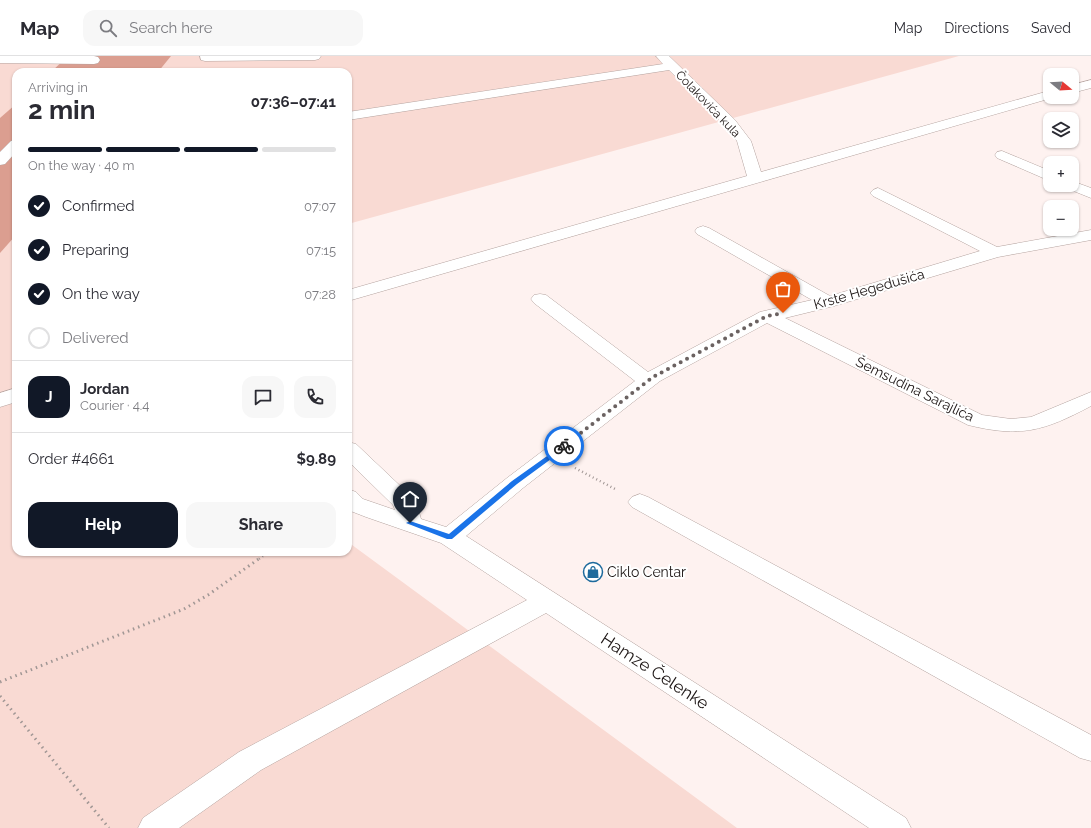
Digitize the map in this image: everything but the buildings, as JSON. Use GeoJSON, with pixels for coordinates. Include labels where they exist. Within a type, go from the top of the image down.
{"type":"FeatureCollection","features":[{"type":"Feature","properties":{"kind":"street"},"geometry":{"type":"LineString","coordinates":[[205,57],[277,62],[315,56]]}},
{"type":"Feature","properties":{"kind":"street","name":"Čolakovića kula"},"geometry":{"type":"LineString","coordinates":[[662,56],[730,123],[744,141],[755,178]]}},
{"type":"Feature","properties":{"kind":"street"},"geometry":{"type":"LineString","coordinates":[[0,60],[96,58]]}},
{"type":"Feature","properties":{"kind":"street"},"geometry":{"type":"LineString","coordinates":[[87,68],[96,58]]}},
{"type":"Feature","properties":{"kind":"street"},"geometry":{"type":"LineString","coordinates":[[352,115],[672,66]]}},
{"type":"Feature","properties":{"kind":"street"},"geometry":{"type":"LineString","coordinates":[[1079,87],[1091,84]]}},
{"type":"Feature","properties":{"kind":"street"},"geometry":{"type":"LineString","coordinates":[[352,295],[755,178],[1043,97]]}},
{"type":"Feature","properties":{"kind":"street"},"geometry":{"type":"LineString","coordinates":[[0,161],[12,148]]}},
{"type":"Feature","properties":{"kind":"street"},"geometry":{"type":"LineString","coordinates":[[1002,155],[1043,173]]}},
{"type":"Feature","properties":{"kind":"street"},"geometry":{"type":"LineString","coordinates":[[1079,188],[1091,193]]}},
{"type":"Feature","properties":{"kind":"street"},"geometry":{"type":"LineString","coordinates":[[878,193],[995,252]]}},
{"type":"Feature","properties":{"kind":"street"},"geometry":{"type":"LineString","coordinates":[[703,231],[828,302]]}},
{"type":"Feature","properties":{"kind":"street","name":"Krste Hegedušića"},"geometry":{"type":"LineString","coordinates":[[450,537],[515,483],[552,456],[647,381],[767,316],[828,302],[995,252],[1091,235]]}},
{"type":"Feature","properties":{"kind":"street"},"geometry":{"type":"LineString","coordinates":[[540,299],[647,381]]}},
{"type":"Feature","properties":{"kind":"street","name":"Šemsudina Sarajlića"},"geometry":{"type":"LineString","coordinates":[[767,316],[976,420],[1021,426],[1051,419],[1091,398]]}},
{"type":"Feature","properties":{"kind":"street"},"geometry":{"type":"LineString","coordinates":[[0,401],[12,396]]}},
{"type":"Feature","properties":{"kind":"street"},"geometry":{"type":"LineString","coordinates":[[352,453],[404,502],[410,523]]}},
{"type":"Feature","properties":{"kind":"street","name":"Hamze Čelenke"},"geometry":{"type":"LineString","coordinates":[[352,501],[368,510],[450,537],[895,828]]}},
{"type":"Feature","properties":{"kind":"street"},"geometry":{"type":"LineString","coordinates":[[640,502],[1091,749]]}},
{"type":"Feature","properties":{"kind":"street"},"geometry":{"type":"LineString","coordinates":[[154,828],[250,761],[547,601]]}},
{"type":"Feature","properties":{"kind":"path"},"geometry":{"type":"LineString","coordinates":[[552,456],[640,502]]}},
{"type":"Feature","properties":{"kind":"path"},"geometry":{"type":"LineString","coordinates":[[0,682],[184,609],[208,595],[262,556]]}},
{"type":"Feature","properties":{"kind":"path"},"geometry":{"type":"LineString","coordinates":[[0,696],[109,828]]}},
{"type":"Feature","properties":{"kind":"shaded area"},"geometry":{"type":"Polygon","coordinates":[[[0,56],[959,56],[352,223],[352,68],[12,68],[12,556],[352,556],[352,545],[737,828],[0,828],[0,56]]]}},
{"type":"Feature","properties":{"kind":"shaded area"},"geometry":{"type":"Polygon","coordinates":[[[68,56],[171,56],[161,68],[55,68],[68,56]]]}},
{"type":"Feature","properties":{"kind":"shaded area"},"geometry":{"type":"Polygon","coordinates":[[[12,108],[12,240],[0,253],[0,118],[12,108]]]}},
{"type":"Feature","properties":{"kind":"way so far"},"geometry":{"type":"LineString","coordinates":[[564,446],[653,377],[767,316],[783,313]]}},
{"type":"Feature","properties":{"kind":"place","name":"Ciklo Centar"},"geometry":{"type":"Point","coordinates":[593,572]}},
{"type":"Feature","properties":{"kind":"route"},"geometry":{"type":"LineString","coordinates":[[410,523],[450,537],[515,483],[564,446]]}}]}
